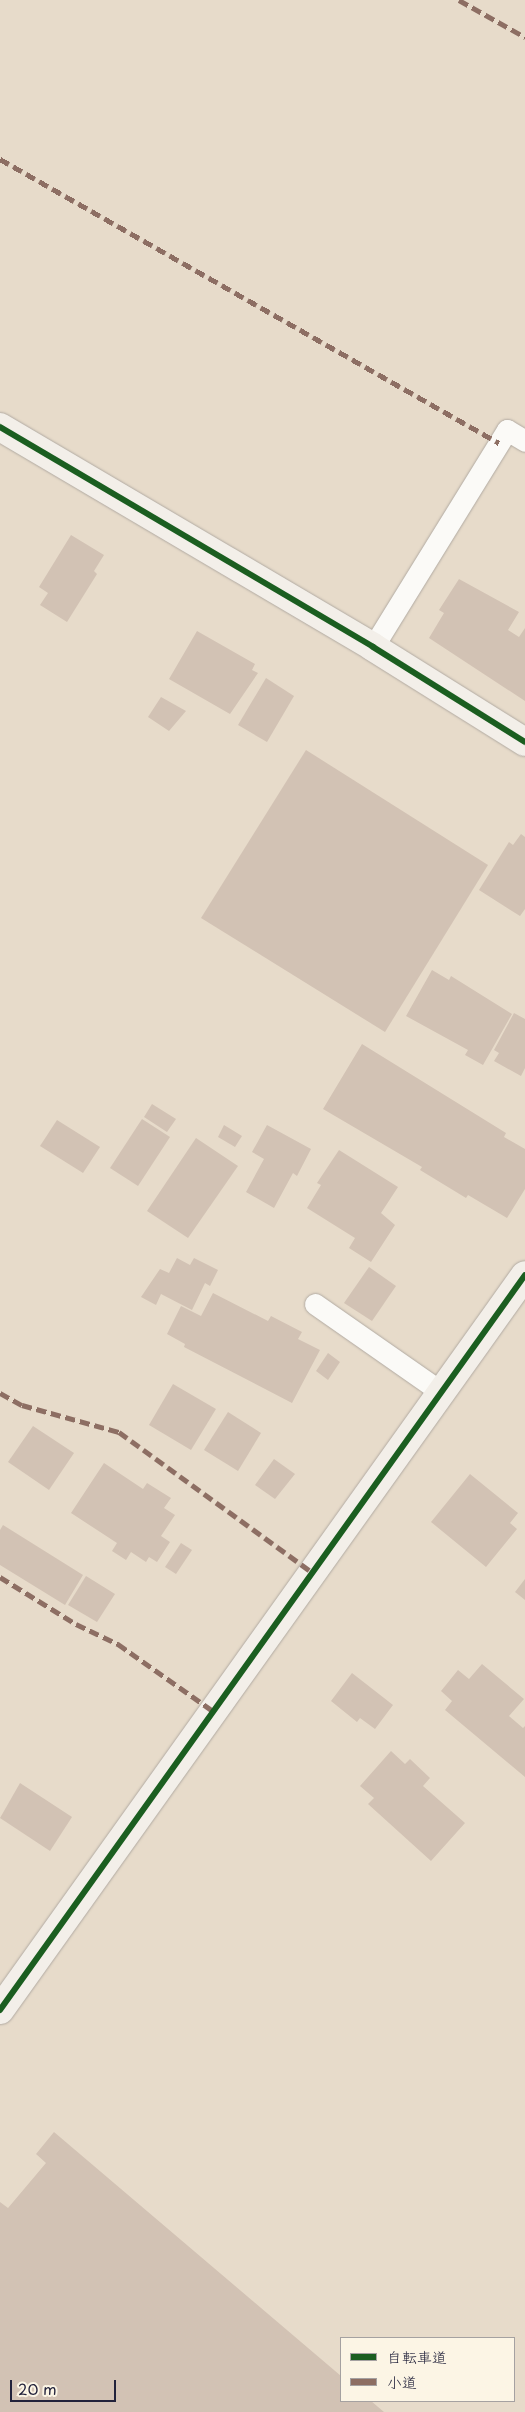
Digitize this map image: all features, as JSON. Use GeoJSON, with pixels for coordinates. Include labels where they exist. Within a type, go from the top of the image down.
{"type":"FeatureCollection","features":[{"type":"Feature","properties":{"kind":"street"},"geometry":{"type":"LineString","coordinates":[[0,427],[373,647],[525,742]]}},
{"type":"Feature","properties":{"kind":"street"},"geometry":{"type":"LineString","coordinates":[[0,2010],[525,1275]]}},
{"type":"Feature","properties":{"kind":"lane"},"geometry":{"type":"LineString","coordinates":[[373,647],[507,430],[525,441]]}},
{"type":"Feature","properties":{"kind":"lane"},"geometry":{"type":"LineString","coordinates":[[315,1304],[441,1392]]}},
{"type":"Feature","properties":{"kind":"building"},"geometry":{"type":"Polygon","coordinates":[[[71,535],[104,555],[94,571],[97,574],[67,622],[40,605],[48,593],[39,587],[71,535]]]}},
{"type":"Feature","properties":{"kind":"building"},"geometry":{"type":"Polygon","coordinates":[[[459,579],[519,612],[508,630],[519,637],[525,628],[525,701],[429,638],[444,613],[439,610],[459,579]]]}},
{"type":"Feature","properties":{"kind":"building"},"geometry":{"type":"Polygon","coordinates":[[[197,631],[255,664],[252,670],[258,673],[230,714],[169,679],[197,631]]]}},
{"type":"Feature","properties":{"kind":"building"},"geometry":{"type":"Polygon","coordinates":[[[266,678],[294,696],[267,742],[238,725],[266,678]]]}},
{"type":"Feature","properties":{"kind":"building"},"geometry":{"type":"Polygon","coordinates":[[[161,697],[186,711],[169,731],[148,717],[161,697]]]}},
{"type":"Feature","properties":{"kind":"building"},"geometry":{"type":"Polygon","coordinates":[[[306,750],[488,865],[385,1032],[201,918],[306,750]]]}},
{"type":"Feature","properties":{"kind":"building"},"geometry":{"type":"Polygon","coordinates":[[[521,834],[525,837],[525,909],[520,916],[479,890],[509,842],[513,845],[521,834]]]}},
{"type":"Feature","properties":{"kind":"building"},"geometry":{"type":"Polygon","coordinates":[[[432,970],[449,980],[451,976],[512,1014],[483,1065],[465,1055],[468,1050],[406,1016],[432,970]]]}},
{"type":"Feature","properties":{"kind":"building"},"geometry":{"type":"Polygon","coordinates":[[[514,1013],[525,1019],[525,1068],[521,1076],[494,1061],[499,1053],[494,1050],[514,1013]]]}},
{"type":"Feature","properties":{"kind":"building"},"geometry":{"type":"Polygon","coordinates":[[[362,1044],[506,1133],[504,1137],[525,1149],[525,1189],[507,1218],[468,1195],[466,1198],[420,1170],[422,1167],[323,1109],[362,1044]]]}},
{"type":"Feature","properties":{"kind":"building"},"geometry":{"type":"Polygon","coordinates":[[[152,1104],[176,1119],[167,1132],[144,1117],[152,1104]]]}},
{"type":"Feature","properties":{"kind":"building"},"geometry":{"type":"Polygon","coordinates":[[[142,1119],[170,1137],[138,1186],[110,1168],[142,1119]]]}},
{"type":"Feature","properties":{"kind":"building"},"geometry":{"type":"Polygon","coordinates":[[[57,1120],[100,1147],[83,1173],[40,1146],[57,1120]]]}},
{"type":"Feature","properties":{"kind":"building"},"geometry":{"type":"Polygon","coordinates":[[[224,1125],[242,1136],[235,1147],[218,1137],[224,1125]]]}},
{"type":"Feature","properties":{"kind":"building"},"geometry":{"type":"Polygon","coordinates":[[[267,1125],[311,1149],[297,1176],[293,1173],[274,1208],[246,1192],[264,1159],[252,1152],[267,1125]]]}},
{"type":"Feature","properties":{"kind":"building"},"geometry":{"type":"Polygon","coordinates":[[[196,1138],[238,1166],[188,1238],[147,1211],[196,1138]]]}},
{"type":"Feature","properties":{"kind":"building"},"geometry":{"type":"Polygon","coordinates":[[[339,1150],[398,1187],[381,1213],[395,1225],[371,1262],[349,1248],[355,1238],[307,1208],[321,1185],[317,1183],[339,1150]]]}},
{"type":"Feature","properties":{"kind":"building"},"geometry":{"type":"Polygon","coordinates":[[[177,1258],[190,1265],[194,1258],[218,1270],[210,1286],[205,1283],[192,1310],[161,1294],[156,1305],[141,1297],[160,1269],[169,1273],[177,1258]]]}},
{"type":"Feature","properties":{"kind":"building"},"geometry":{"type":"Polygon","coordinates":[[[369,1267],[396,1286],[372,1321],[344,1303],[369,1267]]]}},
{"type":"Feature","properties":{"kind":"building"},"geometry":{"type":"Polygon","coordinates":[[[213,1293],[268,1321],[271,1316],[302,1332],[298,1339],[320,1350],[292,1403],[184,1347],[185,1344],[167,1334],[181,1306],[201,1316],[213,1293]]]}},
{"type":"Feature","properties":{"kind":"building"},"geometry":{"type":"Polygon","coordinates":[[[328,1353],[340,1362],[328,1380],[316,1371],[328,1353]]]}},
{"type":"Feature","properties":{"kind":"building"},"geometry":{"type":"Polygon","coordinates":[[[173,1384],[216,1409],[191,1450],[149,1425],[173,1384]]]}},
{"type":"Feature","properties":{"kind":"building"},"geometry":{"type":"Polygon","coordinates":[[[228,1412],[261,1433],[238,1471],[204,1450],[228,1412]]]}},
{"type":"Feature","properties":{"kind":"building"},"geometry":{"type":"Polygon","coordinates":[[[33,1426],[74,1453],[49,1490],[8,1462],[33,1426]]]}},
{"type":"Feature","properties":{"kind":"building"},"geometry":{"type":"Polygon","coordinates":[[[274,1459],[295,1474],[275,1499],[255,1485],[274,1459]]]}},
{"type":"Feature","properties":{"kind":"building"},"geometry":{"type":"Polygon","coordinates":[[[104,1463],[143,1489],[147,1483],[171,1498],[164,1508],[175,1515],[161,1536],[170,1542],[157,1562],[149,1557],[146,1562],[131,1552],[126,1560],[112,1551],[117,1543],[71,1513],[104,1463]]]}},
{"type":"Feature","properties":{"kind":"building"},"geometry":{"type":"Polygon","coordinates":[[[470,1474],[518,1513],[510,1523],[517,1529],[486,1567],[431,1522],[470,1474]]]}},
{"type":"Feature","properties":{"kind":"building"},"geometry":{"type":"Polygon","coordinates":[[[3,1525],[83,1575],[65,1605],[0,1565],[0,1530],[3,1525]]]}},
{"type":"Feature","properties":{"kind":"building"},"geometry":{"type":"Polygon","coordinates":[[[181,1543],[192,1550],[176,1574],[165,1567],[181,1543]]]}},
{"type":"Feature","properties":{"kind":"building"},"geometry":{"type":"Polygon","coordinates":[[[86,1576],[115,1594],[97,1622],[68,1605],[86,1576]]]}},
{"type":"Feature","properties":{"kind":"building"},"geometry":{"type":"Polygon","coordinates":[[[525,1579],[525,1600],[515,1592],[525,1579]]]}},
{"type":"Feature","properties":{"kind":"building"},"geometry":{"type":"Polygon","coordinates":[[[482,1664],[524,1699],[509,1716],[523,1728],[525,1726],[525,1777],[445,1710],[452,1701],[441,1691],[458,1670],[469,1679],[482,1664]]]}},
{"type":"Feature","properties":{"kind":"building"},"geometry":{"type":"Polygon","coordinates":[[[352,1673],[393,1705],[375,1729],[360,1718],[357,1722],[331,1701],[352,1673]]]}},
{"type":"Feature","properties":{"kind":"building"},"geometry":{"type":"Polygon","coordinates":[[[391,1751],[405,1764],[410,1759],[430,1778],[423,1786],[465,1823],[431,1861],[368,1804],[374,1798],[360,1786],[391,1751]]]}},
{"type":"Feature","properties":{"kind":"building"},"geometry":{"type":"Polygon","coordinates":[[[20,1783],[72,1817],[50,1851],[0,1818],[20,1783]]]}},
{"type":"Feature","properties":{"kind":"building"},"geometry":{"type":"Polygon","coordinates":[[[54,2132],[340,2375],[340,2402],[372,2402],[384,2412],[0,2412],[0,2202],[8,2208],[46,2163],[36,2154],[54,2132]]]}},
{"type":"Feature","properties":{"kind":"marked path"},"geometry":{"type":"LineString","coordinates":[[459,0],[525,37]]}},
{"type":"Feature","properties":{"kind":"marked path"},"geometry":{"type":"LineString","coordinates":[[0,159],[499,443]]}},
{"type":"Feature","properties":{"kind":"marked path"},"geometry":{"type":"LineString","coordinates":[[0,1393],[22,1405],[119,1432],[312,1572]]}},
{"type":"Feature","properties":{"kind":"marked path"},"geometry":{"type":"LineString","coordinates":[[0,1577],[76,1624],[118,1644],[213,1711]]}},
{"type":"Feature","properties":{"kind":"cycle path"},"geometry":{"type":"LineString","coordinates":[[0,427],[373,647],[525,742]]}},
{"type":"Feature","properties":{"kind":"cycle path"},"geometry":{"type":"LineString","coordinates":[[0,2010],[525,1275]]}}]}
